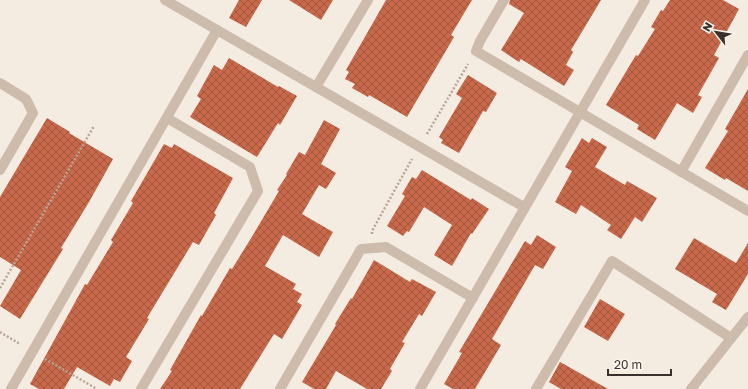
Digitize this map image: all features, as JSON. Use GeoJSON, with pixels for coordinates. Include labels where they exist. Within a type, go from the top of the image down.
{"type":"FeatureCollection","features":[{"type":"Feature","properties":{"kind":"street"},"geometry":{"type":"LineString","coordinates":[[165,0],[524,207]]}},
{"type":"Feature","properties":{"kind":"street"},"geometry":{"type":"LineString","coordinates":[[316,87],[368,0]]}},
{"type":"Feature","properties":{"kind":"street"},"geometry":{"type":"LineString","coordinates":[[504,0],[476,50],[748,211]]}},
{"type":"Feature","properties":{"kind":"street"},"geometry":{"type":"LineString","coordinates":[[420,389],[645,0]]}},
{"type":"Feature","properties":{"kind":"street"},"geometry":{"type":"LineString","coordinates":[[11,389],[217,30]]}},
{"type":"Feature","properties":{"kind":"street"},"geometry":{"type":"LineString","coordinates":[[681,172],[748,55]]}},
{"type":"Feature","properties":{"kind":"street"},"geometry":{"type":"LineString","coordinates":[[0,84],[26,99],[33,113],[0,170]]}},
{"type":"Feature","properties":{"kind":"street"},"geometry":{"type":"LineString","coordinates":[[141,389],[258,192],[250,167],[167,118]]}},
{"type":"Feature","properties":{"kind":"street"},"geometry":{"type":"LineString","coordinates":[[280,389],[361,249],[386,247],[474,298]]}},
{"type":"Feature","properties":{"kind":"street"},"geometry":{"type":"LineString","coordinates":[[536,389],[612,260],[732,338]]}},
{"type":"Feature","properties":{"kind":"street"},"geometry":{"type":"LineString","coordinates":[[691,389],[748,318]]}},
{"type":"Feature","properties":{"kind":"path"},"geometry":{"type":"LineString","coordinates":[[0,288],[94,126]]}},
{"type":"Feature","properties":{"kind":"path"},"geometry":{"type":"LineString","coordinates":[[0,332],[97,389]]}},
{"type":"Feature","properties":{"kind":"building"},"geometry":{"type":"Polygon","coordinates":[[[239,0],[262,0],[246,27],[229,18],[239,0]]]}},
{"type":"Feature","properties":{"kind":"building"},"geometry":{"type":"Polygon","coordinates":[[[289,0],[333,0],[321,20],[289,0]]]}},
{"type":"Feature","properties":{"kind":"building"},"geometry":{"type":"Polygon","coordinates":[[[386,0],[472,0],[451,35],[454,37],[407,117],[369,95],[368,97],[352,88],[355,84],[345,79],[349,72],[346,70],[386,0]]]}},
{"type":"Feature","properties":{"kind":"building"},"geometry":{"type":"Polygon","coordinates":[[[510,0],[601,0],[571,50],[573,52],[566,65],[574,70],[564,86],[521,59],[519,62],[501,50],[524,13],[509,4],[510,0]]]}},
{"type":"Feature","properties":{"kind":"building"},"geometry":{"type":"Polygon","coordinates":[[[670,0],[723,0],[739,9],[714,55],[719,58],[698,95],[702,97],[693,113],[677,103],[655,140],[637,129],[639,125],[606,105],[636,55],[638,56],[655,29],[651,27],[661,10],[663,11],[670,0]]]}},
{"type":"Feature","properties":{"kind":"building"},"geometry":{"type":"Polygon","coordinates":[[[229,58],[278,87],[279,86],[297,96],[280,125],[278,123],[257,157],[190,117],[201,99],[197,96],[214,65],[222,70],[229,58]]]}},
{"type":"Feature","properties":{"kind":"building"},"geometry":{"type":"Polygon","coordinates":[[[468,75],[497,93],[486,112],[483,111],[459,153],[441,143],[443,140],[439,137],[462,98],[456,94],[468,75]]]}},
{"type":"Feature","properties":{"kind":"building"},"geometry":{"type":"Polygon","coordinates":[[[748,89],[748,191],[705,168],[728,131],[725,129],[748,89]]]}},
{"type":"Feature","properties":{"kind":"building"},"geometry":{"type":"Polygon","coordinates":[[[47,118],[113,159],[61,248],[63,249],[20,319],[0,306],[21,270],[0,257],[0,197],[47,118]]]}},
{"type":"Feature","properties":{"kind":"building"},"geometry":{"type":"Polygon","coordinates":[[[324,120],[340,129],[321,164],[336,173],[326,189],[319,185],[302,214],[333,232],[319,257],[283,235],[265,266],[296,284],[293,289],[302,294],[297,302],[302,305],[282,339],[274,334],[240,389],[160,389],[172,371],[170,370],[201,315],[202,316],[230,268],[232,269],[279,191],[277,190],[299,152],[305,155],[324,120]]]}},
{"type":"Feature","properties":{"kind":"building"},"geometry":{"type":"Polygon","coordinates":[[[582,138],[589,143],[592,138],[607,147],[595,167],[625,185],[627,181],[657,198],[642,222],[635,217],[621,239],[607,230],[611,225],[581,205],[576,214],[555,202],[572,171],[565,167],[582,138]]]}},
{"type":"Feature","properties":{"kind":"building"},"geometry":{"type":"Polygon","coordinates":[[[164,144],[172,148],[174,144],[233,178],[214,213],[216,215],[199,245],[193,242],[147,318],[149,319],[126,357],[132,361],[120,382],[114,379],[110,386],[77,367],[64,389],[39,389],[30,384],[85,284],[87,285],[113,242],[111,240],[133,203],[131,201],[164,144]]]}},
{"type":"Feature","properties":{"kind":"building"},"geometry":{"type":"Polygon","coordinates":[[[422,170],[471,200],[472,198],[489,209],[472,234],[471,233],[452,266],[434,255],[452,225],[424,207],[409,232],[407,231],[403,236],[387,226],[405,196],[402,194],[412,177],[416,179],[422,170]]]}},
{"type":"Feature","properties":{"kind":"building"},"geometry":{"type":"Polygon","coordinates":[[[537,235],[556,247],[543,269],[535,265],[492,339],[501,345],[475,389],[453,389],[444,384],[462,353],[459,352],[525,241],[531,245],[537,235]]]}},
{"type":"Feature","properties":{"kind":"building"},"geometry":{"type":"Polygon","coordinates":[[[694,238],[736,263],[748,243],[748,274],[726,310],[712,302],[717,294],[675,269],[694,238]]]}},
{"type":"Feature","properties":{"kind":"building"},"geometry":{"type":"Polygon","coordinates":[[[374,260],[410,282],[412,279],[436,292],[422,316],[419,314],[402,342],[405,343],[390,369],[392,371],[381,389],[367,389],[336,371],[326,389],[314,389],[302,382],[374,260]]]}},
{"type":"Feature","properties":{"kind":"building"},"geometry":{"type":"Polygon","coordinates":[[[600,299],[625,314],[608,341],[584,327],[600,299]]]}},
{"type":"Feature","properties":{"kind":"building"},"geometry":{"type":"Polygon","coordinates":[[[560,362],[608,389],[561,389],[549,382],[560,362]]]}}]}
